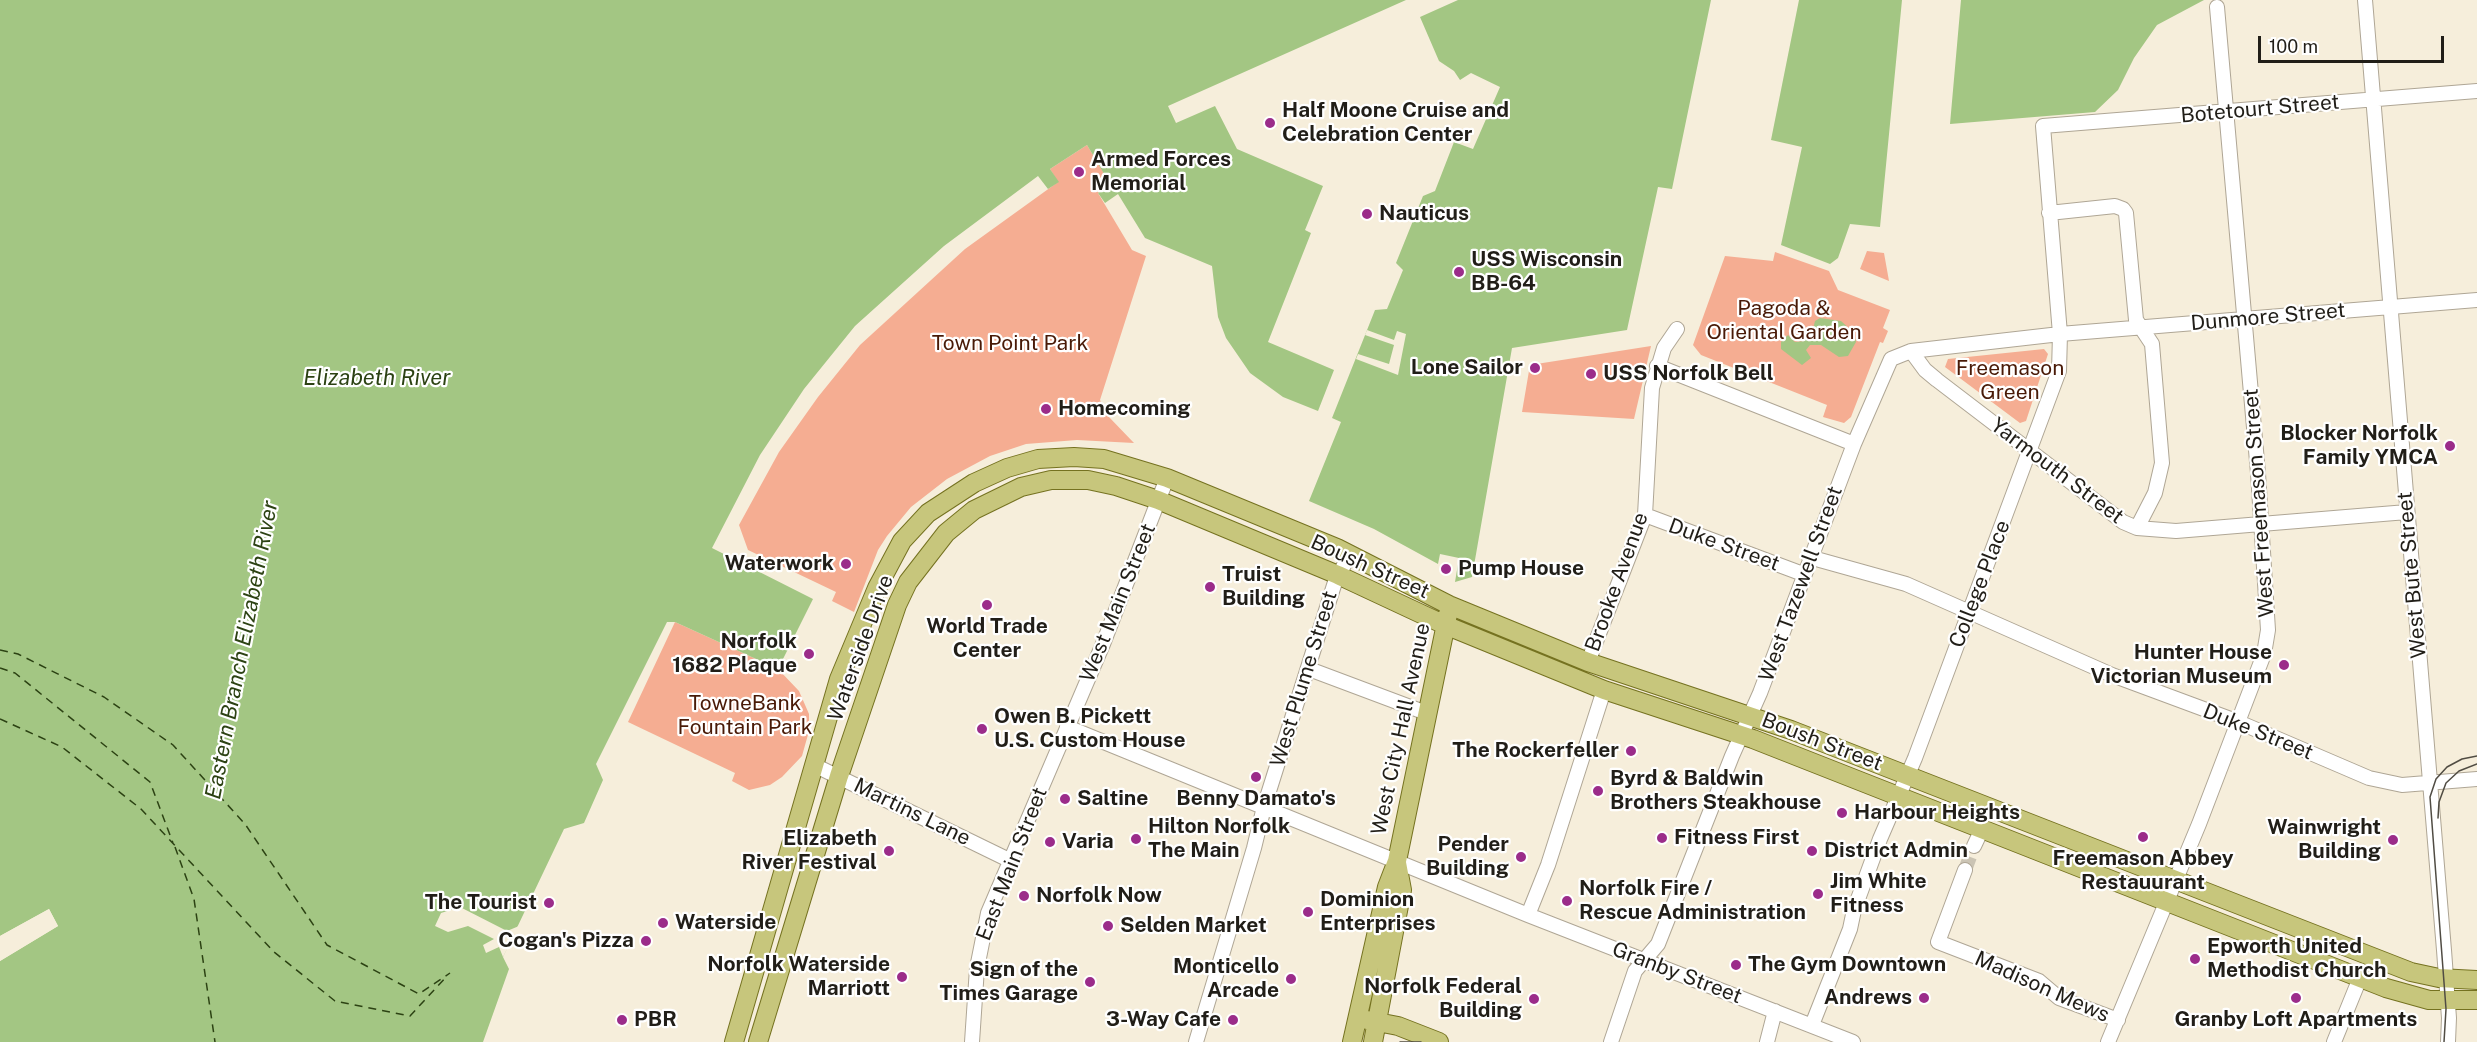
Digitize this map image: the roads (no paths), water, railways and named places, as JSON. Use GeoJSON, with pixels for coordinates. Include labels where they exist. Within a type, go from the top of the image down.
{"type":"FeatureCollection","features":[{"type":"Feature","properties":{"kind":"main road","name":"Waterside Drive"},"geometry":{"type":"LineString","coordinates":[[735,1042],[839,679],[877,588],[902,541],[928,513],[974,483],[1007,468],[1038,459],[1104,459],[1167,478]]}},
{"type":"Feature","properties":{"kind":"main road","name":"Boush Street"},"geometry":{"type":"LineString","coordinates":[[1167,478],[1350,554],[1449,605],[1588,662],[1750,717],[1908,776],[2411,972],[2446,979],[2477,980]]}},
{"type":"Feature","properties":{"kind":"main road","name":"Waterside Drive"},"geometry":{"type":"LineString","coordinates":[[758,1042],[839,776],[897,605],[920,563],[958,522],[1000,495],[1051,480],[1088,480],[1116,486],[1158,500]]}},
{"type":"Feature","properties":{"kind":"main road","name":"Boush Street"},"geometry":{"type":"LineString","coordinates":[[1158,500],[1338,575],[1445,625],[1604,690],[1742,735],[2360,978],[2417,997],[2448,1001],[2477,1000]]}},
{"type":"Feature","properties":{"kind":"main road","name":"West City Hall Avenue"},"geometry":{"type":"LineString","coordinates":[[1397,861],[1429,714],[1449,605]]}},
{"type":"Feature","properties":{"kind":"main road"},"geometry":{"type":"LineString","coordinates":[[799,817],[809,824],[819,842]]}},
{"type":"Feature","properties":{"kind":"main road"},"geometry":{"type":"LineString","coordinates":[[1397,861],[1402,890],[1374,1042],[1352,1040],[1387,887],[1397,861]]}},
{"type":"Feature","properties":{"kind":"main road"},"geometry":{"type":"LineString","coordinates":[[1357,1018],[1439,1042]]}},
{"type":"Feature","properties":{"kind":"street","name":"West Bute Street"},"geometry":{"type":"LineString","coordinates":[[2365,0],[2448,1001],[2448,1042]]}},
{"type":"Feature","properties":{"kind":"street","name":"West Freemason Street"},"geometry":{"type":"LineString","coordinates":[[2109,1042],[2199,824],[2266,645],[2268,630],[2217,7]]}},
{"type":"Feature","properties":{"kind":"street","name":"Botetourt Street"},"geometry":{"type":"LineString","coordinates":[[2043,126],[2477,91]]}},
{"type":"Feature","properties":{"kind":"street","name":"College Place"},"geometry":{"type":"LineString","coordinates":[[1812,1025],[1850,929],[1854,910],[1880,839],[1908,776],[2031,453],[2059,371],[2060,334],[2043,126]]}},
{"type":"Feature","properties":{"kind":"street"},"geometry":{"type":"LineString","coordinates":[[2049,213],[2115,206],[2123,209],[2136,318],[2140,328],[2152,344],[2162,463],[2155,493],[2137,528]]}},
{"type":"Feature","properties":{"kind":"street","name":"Dunmore Street"},"geometry":{"type":"LineString","coordinates":[[1911,351],[2060,334],[2477,300]]}},
{"type":"Feature","properties":{"kind":"street","name":"Brooke Avenue"},"geometry":{"type":"LineString","coordinates":[[1588,662],[1644,515],[1649,410],[1656,366],[1677,329]]}},
{"type":"Feature","properties":{"kind":"street","name":"Yarmouth Street"},"geometry":{"type":"LineString","coordinates":[[1911,351],[1925,370],[2123,522],[2137,528],[2176,531],[2407,512]]}},
{"type":"Feature","properties":{"kind":"street","name":"West Tazewell Street"},"geometry":{"type":"LineString","coordinates":[[1611,1042],[1635,971],[1658,944],[1750,717],[1809,558],[1885,368],[1891,359],[1911,351]]}},
{"type":"Feature","properties":{"kind":"street"},"geometry":{"type":"LineString","coordinates":[[1656,366],[1854,444]]}},
{"type":"Feature","properties":{"kind":"street","name":"West Main Street"},"geometry":{"type":"LineString","coordinates":[[1067,727],[1103,644],[1167,478]]}},
{"type":"Feature","properties":{"kind":"street","name":"Duke Street"},"geometry":{"type":"LineString","coordinates":[[1644,515],[1803,574]]}},
{"type":"Feature","properties":{"kind":"street","name":"West Plume Street"},"geometry":{"type":"LineString","coordinates":[[1196,1042],[1248,870],[1264,807],[1338,575],[1350,554]]}},
{"type":"Feature","properties":{"kind":"street","name":"Duke Street"},"geometry":{"type":"LineString","coordinates":[[1809,558],[1906,584],[2112,675],[2236,721],[2369,778],[2402,785],[2477,779]]}},
{"type":"Feature","properties":{"kind":"street"},"geometry":{"type":"LineString","coordinates":[[1309,669],[1429,714]]}},
{"type":"Feature","properties":{"kind":"street"},"geometry":{"type":"LineString","coordinates":[[1528,915],[1548,865],[1604,690]]}},
{"type":"Feature","properties":{"kind":"street","name":"Granby Street"},"geometry":{"type":"LineString","coordinates":[[1067,727],[1528,915],[1853,1042]]}},
{"type":"Feature","properties":{"kind":"street","name":"East Main Street"},"geometry":{"type":"LineString","coordinates":[[972,1042],[981,944],[988,913],[1067,727]]}},
{"type":"Feature","properties":{"kind":"street","name":"Martins Lane"},"geometry":{"type":"LineString","coordinates":[[814,765],[1009,860]]}},
{"type":"Feature","properties":{"kind":"street"},"geometry":{"type":"LineString","coordinates":[[1974,846],[1982,829]]}},
{"type":"Feature","properties":{"kind":"street","name":"Madison Mews"},"geometry":{"type":"LineString","coordinates":[[1965,870],[1938,942],[2039,981],[2059,998],[2118,1020]]}},
{"type":"Feature","properties":{"kind":"street"},"geometry":{"type":"LineString","coordinates":[[2334,1042],[2360,978]]}},
{"type":"Feature","properties":{"kind":"street"},"geometry":{"type":"LineString","coordinates":[[1767,1042],[1775,1011]]}},
{"type":"Feature","properties":{"kind":"water","name":"Elizabeth River"},"geometry":{"type":"Polygon","coordinates":[[[0,0],[1406,0],[1168,106],[1176,123],[1215,106],[1237,149],[1323,186],[1305,230],[1311,233],[1268,342],[1334,370],[1318,411],[1283,397],[1250,373],[1226,338],[1218,317],[1212,266],[1145,238],[1118,194],[1105,203],[1098,193],[1110,184],[1087,145],[1050,169],[1059,182],[1048,189],[1038,176],[944,246],[855,326],[804,389],[760,455],[712,548],[813,599],[778,669],[675,622],[667,622],[596,764],[603,780],[584,823],[564,829],[503,957],[509,969],[483,1042],[0,1042],[0,961],[58,926],[49,909],[0,936],[0,0]]]}},
{"type":"Feature","properties":{"kind":"water"},"geometry":{"type":"Polygon","coordinates":[[[1458,0],[1711,0],[1672,189],[1658,187],[1627,330],[1512,348],[1472,577],[1455,582],[1459,558],[1440,554],[1438,564],[1374,529],[1309,501],[1341,422],[1332,418],[1375,310],[1387,309],[1403,270],[1396,263],[1423,196],[1435,191],[1454,142],[1473,149],[1500,87],[1471,73],[1460,80],[1454,71],[1439,61],[1420,17],[1458,0]]]}},
{"type":"Feature","properties":{"kind":"water"},"geometry":{"type":"Polygon","coordinates":[[[1799,0],[1902,0],[1880,227],[1850,224],[1838,258],[1830,264],[1781,245],[1802,147],[1771,140],[1799,0]]]}},
{"type":"Feature","properties":{"kind":"water"},"geometry":{"type":"Polygon","coordinates":[[[1961,0],[2204,0],[2157,25],[2134,58],[2118,90],[2095,112],[1950,124],[1961,0]]]}},
{"type":"Feature","properties":{"kind":"water"},"geometry":{"type":"Polygon","coordinates":[[[1820,318],[1841,321],[1854,333],[1856,342],[1848,356],[1839,357],[1821,345],[1810,345],[1806,350],[1811,358],[1802,365],[1781,349],[1781,342],[1788,335],[1795,342],[1805,341],[1802,329],[1813,329],[1815,321],[1820,318]]]}},
{"type":"Feature","properties":{"kind":"tunnel"},"geometry":{"type":"LineString","coordinates":[[1965,870],[1974,846]]}},
{"type":"Feature","properties":{"kind":"tram line"},"geometry":{"type":"LineString","coordinates":[[2444,1042],[2446,1009],[2430,797],[2436,779],[2447,767],[2462,759],[2477,756]]}},
{"type":"Feature","properties":{"kind":"tram line"},"geometry":{"type":"LineString","coordinates":[[2438,818],[2439,802],[2446,783],[2459,771],[2477,764]]}},
{"type":"Feature","properties":{"kind":"tram line"},"geometry":{"type":"LineString","coordinates":[[1400,1042],[1421,1042]]}},
{"type":"Feature","properties":{"kind":"place","name":"Half Moone Cruise and Celebration Center"},"geometry":{"type":"Point","coordinates":[1270,123]}},
{"type":"Feature","properties":{"kind":"place","name":"Armed Forces Memorial"},"geometry":{"type":"Point","coordinates":[1079,172]}},
{"type":"Feature","properties":{"kind":"place","name":"Nauticus"},"geometry":{"type":"Point","coordinates":[1367,214]}},
{"type":"Feature","properties":{"kind":"place","name":"USS Wisconsin BB-64"},"geometry":{"type":"Point","coordinates":[1459,272]}},
{"type":"Feature","properties":{"kind":"place","name":"Lone Sailor"},"geometry":{"type":"Point","coordinates":[1535,368]}},
{"type":"Feature","properties":{"kind":"place","name":"USS Norfolk Bell"},"geometry":{"type":"Point","coordinates":[1591,374]}},
{"type":"Feature","properties":{"kind":"place","name":"Homecoming"},"geometry":{"type":"Point","coordinates":[1046,409]}},
{"type":"Feature","properties":{"kind":"place","name":"Blocker Norfolk Family YMCA"},"geometry":{"type":"Point","coordinates":[2450,446]}},
{"type":"Feature","properties":{"kind":"place","name":"Waterwork"},"geometry":{"type":"Point","coordinates":[846,564]}},
{"type":"Feature","properties":{"kind":"place","name":"Pump House"},"geometry":{"type":"Point","coordinates":[1446,569]}},
{"type":"Feature","properties":{"kind":"place","name":"Truist Building"},"geometry":{"type":"Point","coordinates":[1210,587]}},
{"type":"Feature","properties":{"kind":"place","name":"World Trade Center"},"geometry":{"type":"Point","coordinates":[987,605]}},
{"type":"Feature","properties":{"kind":"place","name":"Norfolk 1682 Plaque"},"geometry":{"type":"Point","coordinates":[809,654]}},
{"type":"Feature","properties":{"kind":"place","name":"Hunter House Victorian Museum"},"geometry":{"type":"Point","coordinates":[2284,665]}},
{"type":"Feature","properties":{"kind":"place","name":"Owen B. Pickett U.S. Custom House"},"geometry":{"type":"Point","coordinates":[982,729]}},
{"type":"Feature","properties":{"kind":"place","name":"The Rockerfeller"},"geometry":{"type":"Point","coordinates":[1631,751]}},
{"type":"Feature","properties":{"kind":"place","name":"Benny Damato's"},"geometry":{"type":"Point","coordinates":[1256,777]}},
{"type":"Feature","properties":{"kind":"place","name":"Byrd & Baldwin Brothers Steakhouse"},"geometry":{"type":"Point","coordinates":[1598,791]}},
{"type":"Feature","properties":{"kind":"place","name":"Saltine"},"geometry":{"type":"Point","coordinates":[1065,799]}},
{"type":"Feature","properties":{"kind":"place","name":"Harbour Heights"},"geometry":{"type":"Point","coordinates":[1842,813]}},
{"type":"Feature","properties":{"kind":"place","name":"Freemason Abbey Restauurant"},"geometry":{"type":"Point","coordinates":[2143,837]}},
{"type":"Feature","properties":{"kind":"place","name":"Fitness First"},"geometry":{"type":"Point","coordinates":[1662,838]}},
{"type":"Feature","properties":{"kind":"place","name":"Hilton Norfolk The Main"},"geometry":{"type":"Point","coordinates":[1136,839]}},
{"type":"Feature","properties":{"kind":"place","name":"Wainwright Building"},"geometry":{"type":"Point","coordinates":[2393,840]}},
{"type":"Feature","properties":{"kind":"place","name":"Varia"},"geometry":{"type":"Point","coordinates":[1050,842]}},
{"type":"Feature","properties":{"kind":"place","name":"Elizabeth River Festival"},"geometry":{"type":"Point","coordinates":[889,851]}},
{"type":"Feature","properties":{"kind":"place","name":"District Admin"},"geometry":{"type":"Point","coordinates":[1812,851]}},
{"type":"Feature","properties":{"kind":"place","name":"Pender Building"},"geometry":{"type":"Point","coordinates":[1521,857]}},
{"type":"Feature","properties":{"kind":"place","name":"Jim White Fitness"},"geometry":{"type":"Point","coordinates":[1818,894]}},
{"type":"Feature","properties":{"kind":"place","name":"Norfolk Now"},"geometry":{"type":"Point","coordinates":[1024,896]}},
{"type":"Feature","properties":{"kind":"place","name":"Norfolk Fire / Rescue Administration"},"geometry":{"type":"Point","coordinates":[1567,901]}},
{"type":"Feature","properties":{"kind":"place","name":"The Tourist"},"geometry":{"type":"Point","coordinates":[549,903]}},
{"type":"Feature","properties":{"kind":"place","name":"Dominion Enterprises"},"geometry":{"type":"Point","coordinates":[1308,912]}},
{"type":"Feature","properties":{"kind":"place","name":"Waterside"},"geometry":{"type":"Point","coordinates":[663,923]}},
{"type":"Feature","properties":{"kind":"place","name":"Selden Market"},"geometry":{"type":"Point","coordinates":[1108,926]}},
{"type":"Feature","properties":{"kind":"place","name":"Cogan's Pizza"},"geometry":{"type":"Point","coordinates":[646,941]}},
{"type":"Feature","properties":{"kind":"place","name":"Epworth United Methodist Church"},"geometry":{"type":"Point","coordinates":[2195,959]}},
{"type":"Feature","properties":{"kind":"place","name":"The Gym Downtown"},"geometry":{"type":"Point","coordinates":[1736,965]}},
{"type":"Feature","properties":{"kind":"place","name":"Norfolk Waterside Marriott"},"geometry":{"type":"Point","coordinates":[902,977]}},
{"type":"Feature","properties":{"kind":"place","name":"Monticello Arcade"},"geometry":{"type":"Point","coordinates":[1291,979]}},
{"type":"Feature","properties":{"kind":"place","name":"Sign of the Times Garage"},"geometry":{"type":"Point","coordinates":[1090,982]}},
{"type":"Feature","properties":{"kind":"place","name":"Andrews"},"geometry":{"type":"Point","coordinates":[1924,998]}},
{"type":"Feature","properties":{"kind":"place","name":"Granby Loft Apartments"},"geometry":{"type":"Point","coordinates":[2296,998]}},
{"type":"Feature","properties":{"kind":"place","name":"Norfolk Federal Building"},"geometry":{"type":"Point","coordinates":[1534,999]}},
{"type":"Feature","properties":{"kind":"place","name":"PBR"},"geometry":{"type":"Point","coordinates":[622,1020]}},
{"type":"Feature","properties":{"kind":"place","name":"3-Way Cafe"},"geometry":{"type":"Point","coordinates":[1233,1020]}},
{"type":"Feature","properties":{"kind":"park label","name":"Pagoda & Oriental Garden"},"geometry":{"type":"Point","coordinates":[1784,321]}},
{"type":"Feature","properties":{"kind":"park label","name":"Town Point Park"},"geometry":{"type":"Point","coordinates":[1010,344]}},
{"type":"Feature","properties":{"kind":"park label","name":"Freemason Green"},"geometry":{"type":"Point","coordinates":[2010,381]}},
{"type":"Feature","properties":{"kind":"park label","name":"TowneBank Fountain Park"},"geometry":{"type":"Point","coordinates":[745,716]}},
{"type":"Feature","properties":{"kind":"water label","name":"Eastern Branch Elizabeth River"},"geometry":{"type":"Point","coordinates":[242,650]}}]}
